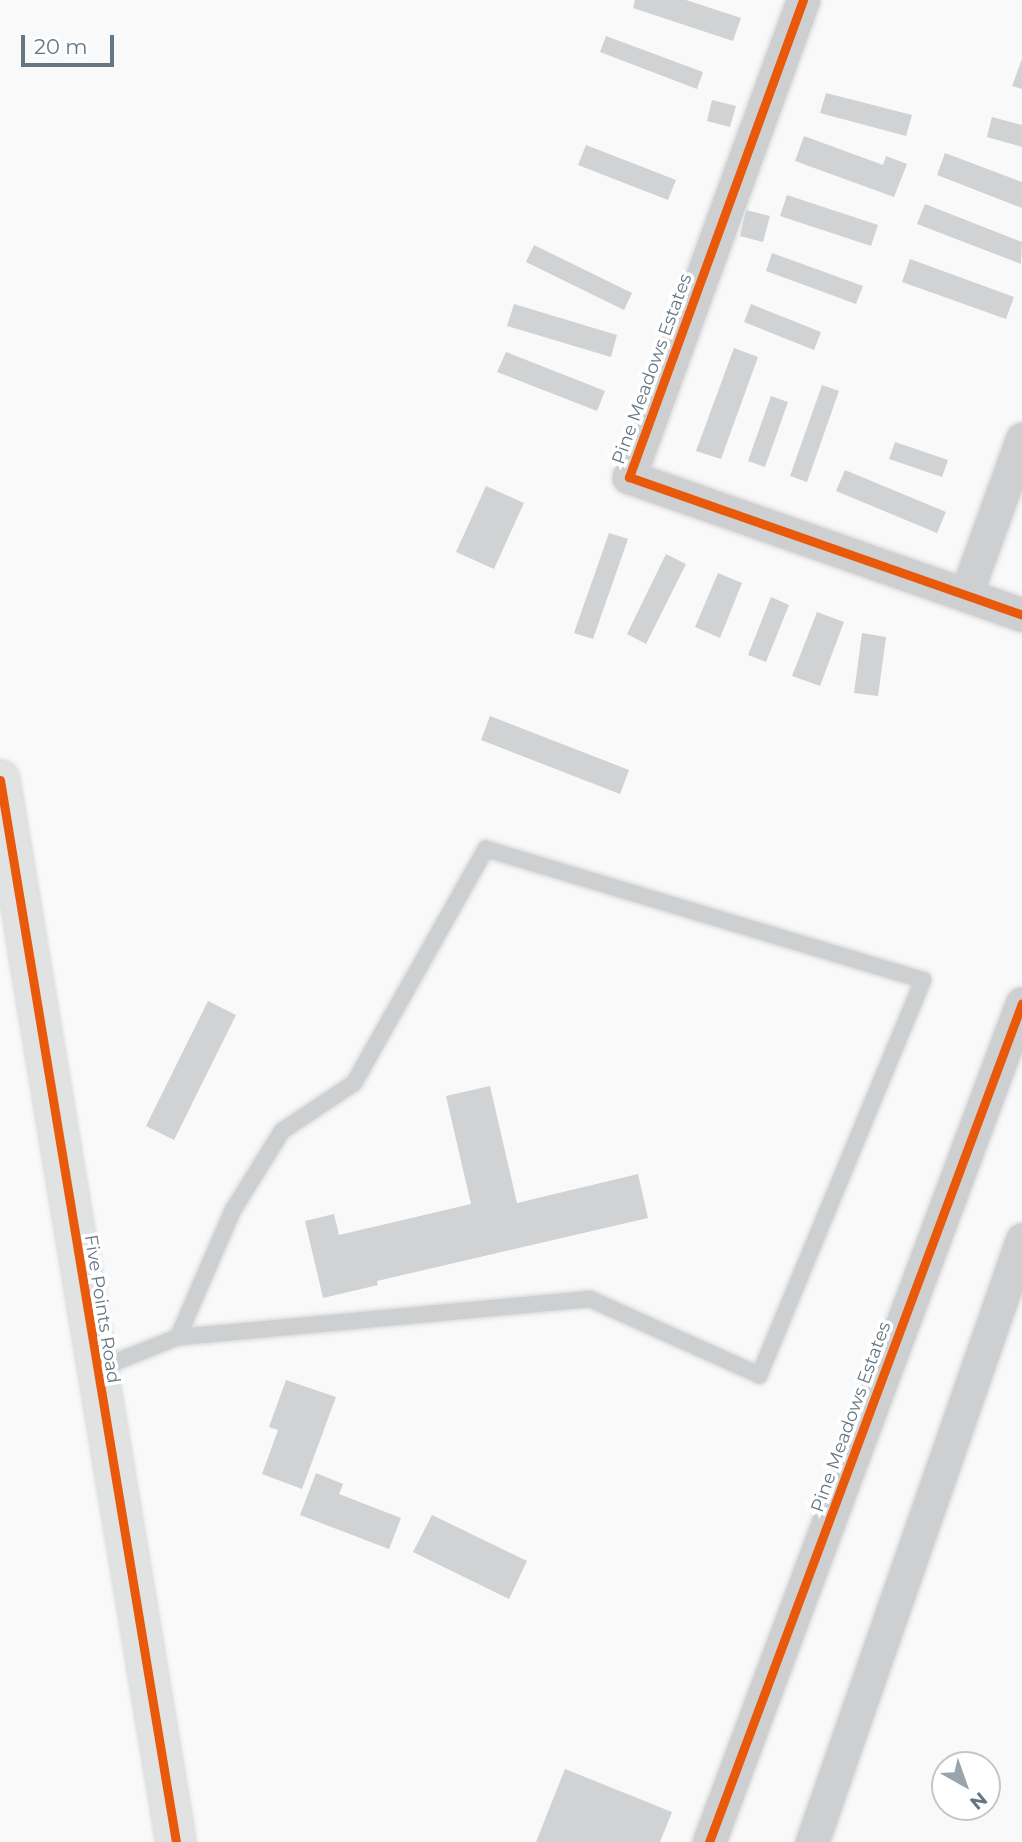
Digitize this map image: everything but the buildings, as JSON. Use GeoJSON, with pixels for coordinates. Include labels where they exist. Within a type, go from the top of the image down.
{"type":"FeatureCollection","features":[{"type":"Feature","properties":{"kind":"street","name":"Pine Meadows Estates"},"geometry":{"type":"LineString","coordinates":[[803,0],[629,477],[1022,615]]}},
{"type":"Feature","properties":{"kind":"street"},"geometry":{"type":"LineString","coordinates":[[966,594],[1022,439]]}},
{"type":"Feature","properties":{"kind":"street","name":"Five Points Road"},"geometry":{"type":"LineString","coordinates":[[0,780],[176,1842]]}},
{"type":"Feature","properties":{"kind":"street","name":"Pine Meadows Estates"},"geometry":{"type":"LineString","coordinates":[[709,1842],[1022,1003]]}},
{"type":"Feature","properties":{"kind":"street"},"geometry":{"type":"LineString","coordinates":[[812,1842],[1022,1240]]}},
{"type":"Feature","properties":{"kind":"lane"},"geometry":{"type":"LineString","coordinates":[[96,1370],[178,1337],[590,1299],[759,1375],[923,980],[486,849],[354,1083],[282,1131],[233,1210],[178,1337]]}},
{"type":"Feature","properties":{"kind":"cycle path"},"geometry":{"type":"LineString","coordinates":[[803,0],[629,477],[1022,615]]}},
{"type":"Feature","properties":{"kind":"cycle path"},"geometry":{"type":"LineString","coordinates":[[0,780],[176,1842]]}},
{"type":"Feature","properties":{"kind":"cycle path"},"geometry":{"type":"LineString","coordinates":[[709,1842],[1022,1003]]}}]}
